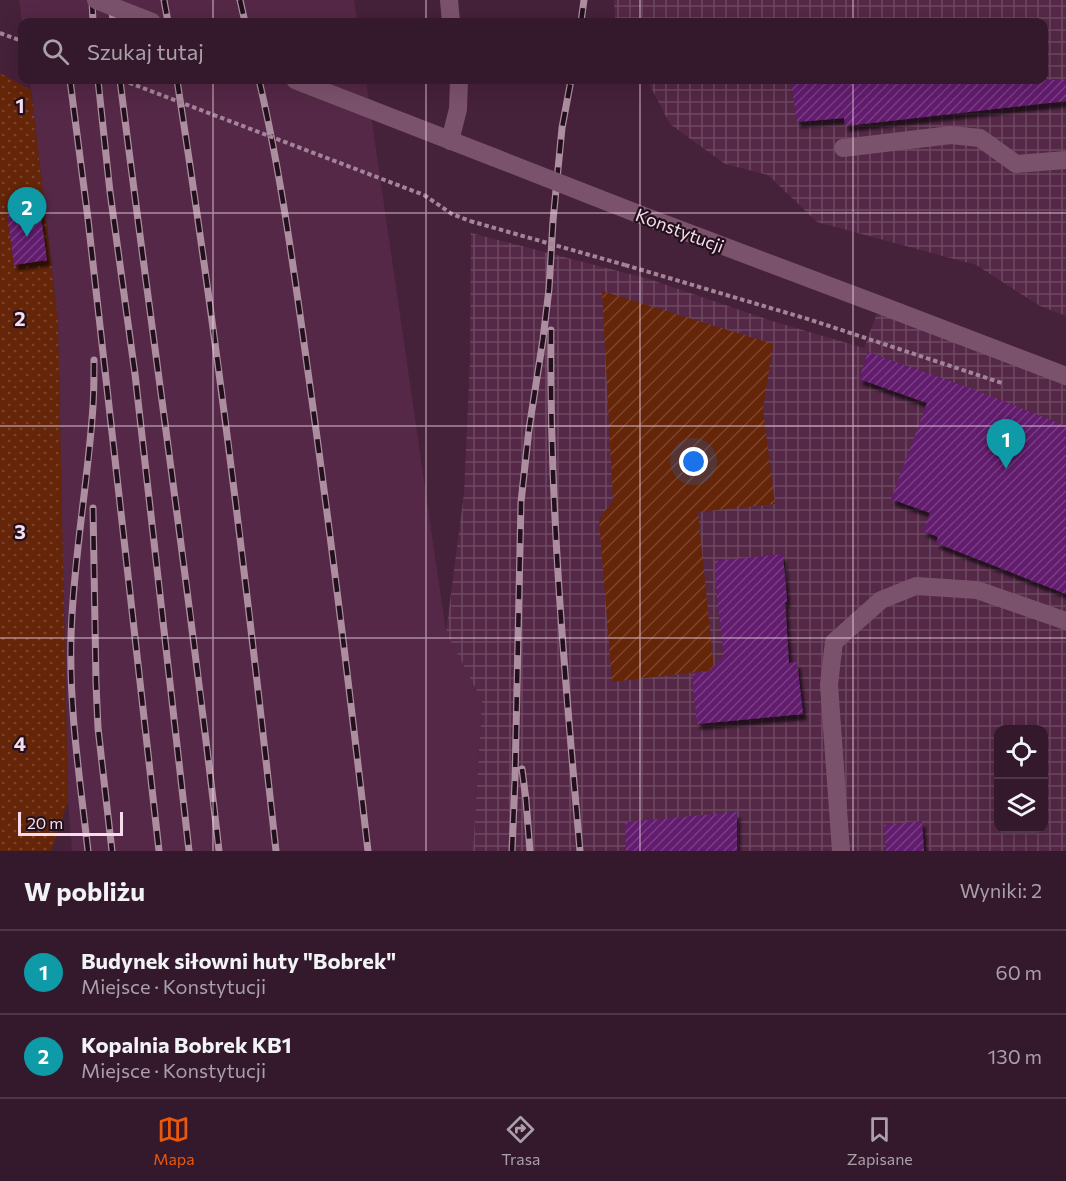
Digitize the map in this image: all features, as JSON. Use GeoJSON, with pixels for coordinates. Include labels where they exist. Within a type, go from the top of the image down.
{"type":"FeatureCollection","features":[{"type":"Feature","properties":{"kind":"street"},"geometry":{"type":"LineString","coordinates":[[96,0],[142,18]]}},
{"type":"Feature","properties":{"kind":"street"},"geometry":{"type":"LineString","coordinates":[[449,0],[451,18]]}},
{"type":"Feature","properties":{"kind":"street","name":"Konstytucji"},"geometry":{"type":"LineString","coordinates":[[305,84],[641,215],[1066,376]]}},
{"type":"Feature","properties":{"kind":"street"},"geometry":{"type":"LineString","coordinates":[[450,141],[458,109],[459,84]]}},
{"type":"Feature","properties":{"kind":"street"},"geometry":{"type":"LineString","coordinates":[[843,148],[951,135],[980,138],[1016,164],[1066,160]]}},
{"type":"Feature","properties":{"kind":"street"},"geometry":{"type":"LineString","coordinates":[[841,851],[829,685],[834,642],[881,600],[916,586],[977,590],[1066,621]]}},
{"type":"Feature","properties":{"kind":"path"},"geometry":{"type":"LineString","coordinates":[[0,33],[18,40]]}},
{"type":"Feature","properties":{"kind":"path"},"geometry":{"type":"LineString","coordinates":[[133,84],[424,195],[452,214],[470,221],[811,320],[1008,386]]}},
{"type":"Feature","properties":{"kind":"shaded area"},"geometry":{"type":"Polygon","coordinates":[[[19,0],[354,0],[356,18],[21,18],[19,0]]]}},
{"type":"Feature","properties":{"kind":"shaded area"},"geometry":{"type":"Polygon","coordinates":[[[614,0],[1066,0],[1066,316],[1040,306],[976,265],[817,222],[768,175],[725,164],[670,124],[649,84],[1048,84],[1048,18],[615,18],[614,0]]]}},
{"type":"Feature","properties":{"kind":"shaded area"},"geometry":{"type":"Polygon","coordinates":[[[0,73],[31,90],[58,323],[68,802],[51,851],[0,851],[0,73]]]}},
{"type":"Feature","properties":{"kind":"shaded area"},"geometry":{"type":"Polygon","coordinates":[[[30,84],[367,84],[446,632],[482,701],[473,851],[72,851],[68,802],[58,323],[30,84]]]}},
{"type":"Feature","properties":{"kind":"shaded area"},"geometry":{"type":"Polygon","coordinates":[[[471,233],[649,279],[772,321],[864,348],[880,305],[1066,376],[1066,851],[473,851],[482,701],[446,632],[464,493],[470,360],[471,233]]]}},
{"type":"Feature","properties":{"kind":"shaded area"},"geometry":{"type":"Polygon","coordinates":[[[602,291],[773,344],[763,409],[775,504],[698,512],[714,670],[612,682],[599,519],[613,501],[602,291]]]}},
{"type":"Feature","properties":{"kind":"building"},"geometry":{"type":"Polygon","coordinates":[[[1048,80],[1066,80],[1066,101],[845,126],[844,118],[797,122],[792,84],[1048,84],[1048,80]]]}},
{"type":"Feature","properties":{"kind":"building"},"geometry":{"type":"Polygon","coordinates":[[[40,209],[47,260],[14,265],[7,213],[40,209]]]}},
{"type":"Feature","properties":{"kind":"building"},"geometry":{"type":"Polygon","coordinates":[[[868,352],[978,391],[1066,426],[1066,594],[936,543],[938,537],[923,531],[930,513],[891,499],[927,403],[859,379],[868,352]]]}},
{"type":"Feature","properties":{"kind":"building"},"geometry":{"type":"Polygon","coordinates":[[[783,554],[789,663],[797,662],[803,714],[697,724],[692,674],[709,671],[724,656],[715,561],[783,554]]]}},
{"type":"Feature","properties":{"kind":"building"},"geometry":{"type":"Polygon","coordinates":[[[737,812],[737,851],[626,851],[625,822],[737,812]]]}},
{"type":"Feature","properties":{"kind":"building"},"geometry":{"type":"Polygon","coordinates":[[[922,821],[924,851],[886,851],[884,825],[922,821]]]}},
{"type":"Feature","properties":{"kind":"railway"},"geometry":{"type":"LineString","coordinates":[[92,0],[93,18]]}},
{"type":"Feature","properties":{"kind":"railway"},"geometry":{"type":"LineString","coordinates":[[111,0],[113,18]]}},
{"type":"Feature","properties":{"kind":"railway"},"geometry":{"type":"LineString","coordinates":[[164,0],[167,18]]}},
{"type":"Feature","properties":{"kind":"railway"},"geometry":{"type":"LineString","coordinates":[[240,0],[244,18]]}},
{"type":"Feature","properties":{"kind":"railway"},"geometry":{"type":"LineString","coordinates":[[582,18],[584,0]]}},
{"type":"Feature","properties":{"kind":"railway"},"geometry":{"type":"LineString","coordinates":[[71,84],[88,219],[159,851]]}},
{"type":"Feature","properties":{"kind":"railway"},"geometry":{"type":"LineString","coordinates":[[98,84],[110,192],[135,374],[189,851]]}},
{"type":"Feature","properties":{"kind":"railway"},"geometry":{"type":"LineString","coordinates":[[121,84],[219,851]]}},
{"type":"Feature","properties":{"kind":"railway"},"geometry":{"type":"LineString","coordinates":[[178,84],[231,465],[276,851]]}},
{"type":"Feature","properties":{"kind":"railway"},"geometry":{"type":"LineString","coordinates":[[260,84],[281,191],[299,304],[333,556],[368,851]]}},
{"type":"Feature","properties":{"kind":"railway"},"geometry":{"type":"LineString","coordinates":[[512,851],[521,502],[549,289],[562,128],[570,84]]}},
{"type":"Feature","properties":{"kind":"railway"},"geometry":{"type":"LineString","coordinates":[[551,330],[555,526],[580,851]]}},
{"type":"Feature","properties":{"kind":"railway"},"geometry":{"type":"LineString","coordinates":[[88,851],[73,718],[71,637],[72,608],[91,435],[94,360]]}},
{"type":"Feature","properties":{"kind":"railway"},"geometry":{"type":"LineString","coordinates":[[93,508],[98,728],[112,851]]}},
{"type":"Feature","properties":{"kind":"railway"},"geometry":{"type":"LineString","coordinates":[[522,769],[530,851]]}},
{"type":"Feature","properties":{"kind":"place","name":"Kopalnia Bobrek KB1"},"geometry":{"type":"Point","coordinates":[27,237]}},
{"type":"Feature","properties":{"kind":"place","name":"Budynek siłowni huty \"Bobrek\""},"geometry":{"type":"Point","coordinates":[1006,469]}}]}
